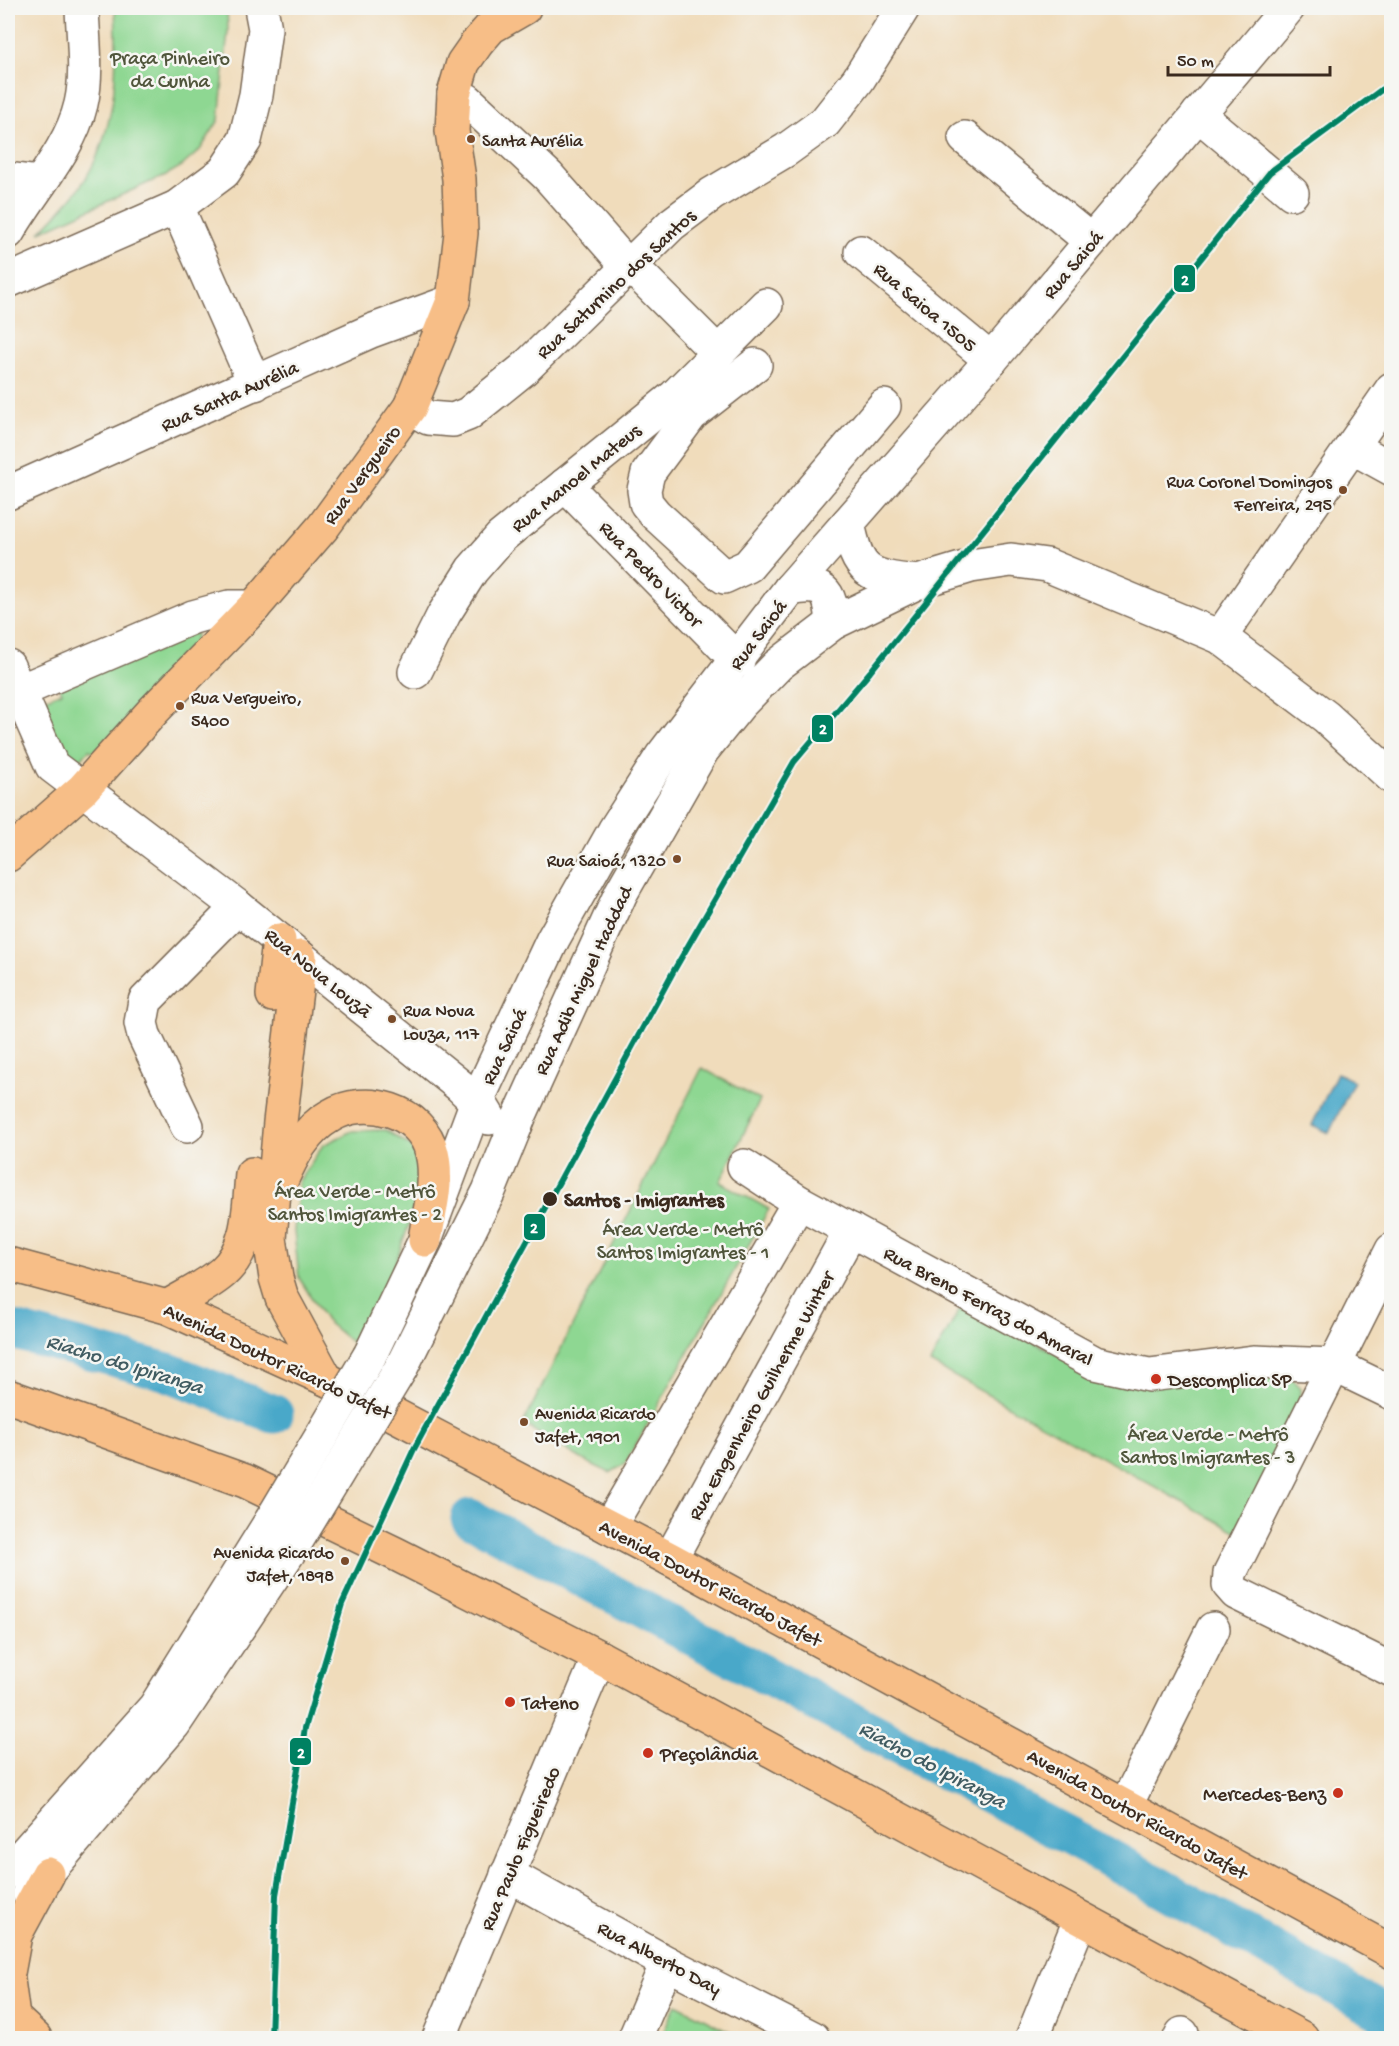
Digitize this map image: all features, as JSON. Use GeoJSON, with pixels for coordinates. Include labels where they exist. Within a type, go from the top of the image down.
{"type":"FeatureCollection","features":[{"type":"Feature","properties":{"kind":"main road","name":"Rua Vergueiro"},"geometry":{"type":"LineString","coordinates":[[8,855],[82,790],[168,694],[254,607],[323,527],[410,407],[453,301],[461,232],[459,179],[452,130],[454,94],[463,63],[477,43],[491,27],[524,8]]}},
{"type":"Feature","properties":{"kind":"main road"},"geometry":{"type":"LineString","coordinates":[[290,948],[270,1238],[279,1288],[292,1320],[326,1379]]}},
{"type":"Feature","properties":{"kind":"main road"},"geometry":{"type":"LineString","coordinates":[[167,1307],[224,1271],[236,1255],[244,1238],[290,948]]}},
{"type":"Feature","properties":{"kind":"main road"},"geometry":{"type":"LineString","coordinates":[[272,1199],[296,1147],[330,1116],[351,1108],[379,1105],[400,1114],[418,1127],[432,1150],[435,1174],[425,1240]]}},
{"type":"Feature","properties":{"kind":"main road","name":"Avenida Doutor Ricardo Jafet"},"geometry":{"type":"LineString","coordinates":[[8,1264],[167,1307],[326,1379],[670,1559],[1126,1805],[1392,1952]]}},
{"type":"Feature","properties":{"kind":"main road"},"geometry":{"type":"LineString","coordinates":[[8,1396],[245,1481],[599,1657],[1080,1920],[1302,2038]]}},
{"type":"Feature","properties":{"kind":"main road"},"geometry":{"type":"LineString","coordinates":[[8,1973],[15,1935],[48,1874]]}},
{"type":"Feature","properties":{"kind":"main road"},"geometry":{"type":"LineString","coordinates":[[8,1980],[18,2023]]}},
{"type":"Feature","properties":{"kind":"street"},"geometry":{"type":"LineString","coordinates":[[8,232],[64,142],[81,104],[84,57],[82,8]]}},
{"type":"Feature","properties":{"kind":"street"},"geometry":{"type":"LineString","coordinates":[[8,280],[177,207],[224,172],[244,140],[255,95],[265,29],[261,8]]}},
{"type":"Feature","properties":{"kind":"street","name":"Rua Saturnino dos Santos"},"geometry":{"type":"LineString","coordinates":[[410,407],[428,418],[453,420],[468,414],[524,369],[672,224],[704,200],[786,150],[825,122],[858,80],[903,8]]}},
{"type":"Feature","properties":{"kind":"street","name":"Rua Saioá"},"geometry":{"type":"LineString","coordinates":[[8,1872],[154,1707],[271,1521],[370,1355],[425,1240],[477,1101],[553,939],[614,831],[662,756],[738,661],[790,589],[991,360],[1288,8]]}},
{"type":"Feature","properties":{"kind":"street"},"geometry":{"type":"LineString","coordinates":[[454,94],[467,100],[548,176],[629,268],[637,272],[718,353]]}},
{"type":"Feature","properties":{"kind":"street"},"geometry":{"type":"LineString","coordinates":[[1198,114],[1292,194]]}},
{"type":"Feature","properties":{"kind":"street"},"geometry":{"type":"LineString","coordinates":[[965,138],[1091,241]]}},
{"type":"Feature","properties":{"kind":"street"},"geometry":{"type":"LineString","coordinates":[[8,179],[40,183]]}},
{"type":"Feature","properties":{"kind":"street"},"geometry":{"type":"LineString","coordinates":[[177,207],[255,384]]}},
{"type":"Feature","properties":{"kind":"street","name":"Rua Saioa 1505"},"geometry":{"type":"LineString","coordinates":[[861,252],[991,360]]}},
{"type":"Feature","properties":{"kind":"street","name":"Rua Santa Aurélia"},"geometry":{"type":"LineString","coordinates":[[8,493],[370,331],[453,301]]}},
{"type":"Feature","properties":{"kind":"street","name":"Rua Manoel Mateus"},"geometry":{"type":"LineString","coordinates":[[415,672],[444,614],[472,570],[501,537],[675,396],[766,305]]}},
{"type":"Feature","properties":{"kind":"street"},"geometry":{"type":"LineString","coordinates":[[724,577],[655,514],[646,503],[644,490],[648,473],[692,415],[755,365]]}},
{"type":"Feature","properties":{"kind":"street"},"geometry":{"type":"LineString","coordinates":[[1220,637],[1392,389]]}},
{"type":"Feature","properties":{"kind":"street"},"geometry":{"type":"LineString","coordinates":[[692,614],[724,577],[747,566],[884,406]]}},
{"type":"Feature","properties":{"kind":"street"},"geometry":{"type":"LineString","coordinates":[[1352,447],[1392,469]]}},
{"type":"Feature","properties":{"kind":"street","name":"Rua Pedro Victor"},"geometry":{"type":"LineString","coordinates":[[565,485],[738,661]]}},
{"type":"Feature","properties":{"kind":"street"},"geometry":{"type":"LineString","coordinates":[[848,523],[858,562],[874,573],[893,579],[918,582]]}},
{"type":"Feature","properties":{"kind":"street","name":"Rua Adib Miguel Haddad"},"geometry":{"type":"LineString","coordinates":[[8,1918],[174,1724],[297,1539],[401,1368],[489,1191],[520,1115],[621,892],[702,751],[740,704],[778,665],[833,623],[918,582],[988,561],[1031,561],[1047,565],[1220,637],[1326,717],[1392,777]]}},
{"type":"Feature","properties":{"kind":"street"},"geometry":{"type":"LineString","coordinates":[[790,589],[805,586],[819,587],[829,598],[833,623]]}},
{"type":"Feature","properties":{"kind":"street"},"geometry":{"type":"LineString","coordinates":[[11,685],[193,617],[229,607],[254,607]]}},
{"type":"Feature","properties":{"kind":"street","name":"Rua Nova Louzã"},"geometry":{"type":"LineString","coordinates":[[11,685],[52,766],[238,907],[477,1101],[488,1115],[493,1132],[495,1149],[489,1191]]}},
{"type":"Feature","properties":{"kind":"street"},"geometry":{"type":"LineString","coordinates":[[187,1126],[144,1035],[141,1012],[145,1001],[238,907]]}},
{"type":"Feature","properties":{"kind":"street","name":"Rua Breno Ferraz do Amaral"},"geometry":{"type":"LineString","coordinates":[[744,1166],[799,1202],[1095,1363],[1149,1375],[1254,1362],[1334,1365],[1392,1392]]}},
{"type":"Feature","properties":{"kind":"street"},"geometry":{"type":"LineString","coordinates":[[609,1527],[799,1202]]}},
{"type":"Feature","properties":{"kind":"street","name":"Rua Engenheiro Guilherme Winter"},"geometry":{"type":"LineString","coordinates":[[670,1559],[851,1230]]}},
{"type":"Feature","properties":{"kind":"street"},"geometry":{"type":"LineString","coordinates":[[1392,1250],[1230,1573],[1229,1585],[1236,1593],[1392,1670]]}},
{"type":"Feature","properties":{"kind":"street"},"geometry":{"type":"LineString","coordinates":[[1126,1805],[1213,1629]]}},
{"type":"Feature","properties":{"kind":"street","name":"Rua Paulo Figueiredo"},"geometry":{"type":"LineString","coordinates":[[439,2038],[599,1657]]}},
{"type":"Feature","properties":{"kind":"street","name":"Rua Alberto Day"},"geometry":{"type":"LineString","coordinates":[[507,1874],[810,2038]]}},
{"type":"Feature","properties":{"kind":"street"},"geometry":{"type":"LineString","coordinates":[[1032,2038],[1080,1920]]}},
{"type":"Feature","properties":{"kind":"street"},"geometry":{"type":"LineString","coordinates":[[635,2038],[667,1962]]}},
{"type":"Feature","properties":{"kind":"green space","name":"Praça Pinheiro da Cunha"},"geometry":{"type":"Polygon","coordinates":[[[115,8],[227,8],[228,31],[219,120],[200,150],[182,166],[40,232],[80,187],[102,145],[115,77],[115,8]]]}},
{"type":"Feature","properties":{"kind":"green space"},"geometry":{"type":"Polygon","coordinates":[[[196,625],[195,657],[102,756],[89,750],[65,777],[32,704],[62,692],[58,681],[196,625]]]}},
{"type":"Feature","properties":{"kind":"green space","name":"Área Verde - Metrô Santos Imigrantes - 1"},"geometry":{"type":"Polygon","coordinates":[[[702,1068],[760,1100],[720,1182],[769,1209],[625,1464],[610,1473],[585,1461],[523,1424],[702,1068]]]}},
{"type":"Feature","properties":{"kind":"green space","name":"Área Verde - Metrô Santos Imigrantes - 2"},"geometry":{"type":"Polygon","coordinates":[[[386,1130],[412,1147],[422,1170],[411,1218],[394,1268],[355,1345],[326,1321],[299,1278],[294,1231],[299,1181],[323,1145],[352,1131],[386,1130]]]}},
{"type":"Feature","properties":{"kind":"green space","name":"Área Verde - Metrô Santos Imigrantes - 3"},"geometry":{"type":"Polygon","coordinates":[[[963,1303],[1092,1374],[1288,1374],[1300,1387],[1300,1402],[1237,1532],[930,1363],[963,1303]]]}},
{"type":"Feature","properties":{"kind":"green space"},"geometry":{"type":"Polygon","coordinates":[[[676,2004],[742,2038],[661,2038],[676,2004]]]}},
{"type":"Feature","properties":{"kind":"water"},"geometry":{"type":"Polygon","coordinates":[[[1337,1073],[1354,1081],[1329,1133],[1312,1125],[1337,1073]]]}},
{"type":"Feature","properties":{"kind":"waterway","name":"Riacho do Ipiranga"},"geometry":{"type":"LineString","coordinates":[[8,1329],[168,1372],[274,1414]]}},
{"type":"Feature","properties":{"kind":"waterway","name":"Riacho do Ipiranga"},"geometry":{"type":"LineString","coordinates":[[470,1518],[1102,1854],[1392,2018]]}},
{"type":"Feature","properties":{"kind":"metro line","name":"2"},"geometry":{"type":"LineString","coordinates":[[271,2038],[276,1895],[305,1728],[342,1604],[414,1449],[673,972],[794,762],[870,672],[1270,172],[1392,82]]}},
{"type":"Feature","properties":{"kind":"place","name":"Santa Aurélia"},"geometry":{"type":"Point","coordinates":[471,139]}},
{"type":"Feature","properties":{"kind":"place","name":"Rua Coronel Domingos Ferreira, 295"},"geometry":{"type":"Point","coordinates":[1343,490]}},
{"type":"Feature","properties":{"kind":"place","name":"Rua Vergueiro, 5400"},"geometry":{"type":"Point","coordinates":[180,706]}},
{"type":"Feature","properties":{"kind":"place","name":"Rua Saioá, 1320"},"geometry":{"type":"Point","coordinates":[677,859]}},
{"type":"Feature","properties":{"kind":"place","name":"Rua Nova Louza, 117"},"geometry":{"type":"Point","coordinates":[392,1019]}},
{"type":"Feature","properties":{"kind":"place","name":"Santos - Imigrantes"},"geometry":{"type":"Point","coordinates":[550,1199]}},
{"type":"Feature","properties":{"kind":"place","name":"Descomplica SP"},"geometry":{"type":"Point","coordinates":[1156,1379]}},
{"type":"Feature","properties":{"kind":"place","name":"Avenida Ricardo Jafet, 1901"},"geometry":{"type":"Point","coordinates":[524,1422]}},
{"type":"Feature","properties":{"kind":"place","name":"Avenida Ricardo Jafet, 1898"},"geometry":{"type":"Point","coordinates":[345,1561]}},
{"type":"Feature","properties":{"kind":"place","name":"Tateno"},"geometry":{"type":"Point","coordinates":[510,1702]}},
{"type":"Feature","properties":{"kind":"place","name":"Preçolândia"},"geometry":{"type":"Point","coordinates":[648,1753]}},
{"type":"Feature","properties":{"kind":"place","name":"Mercedes-Benz"},"geometry":{"type":"Point","coordinates":[1338,1793]}}]}
